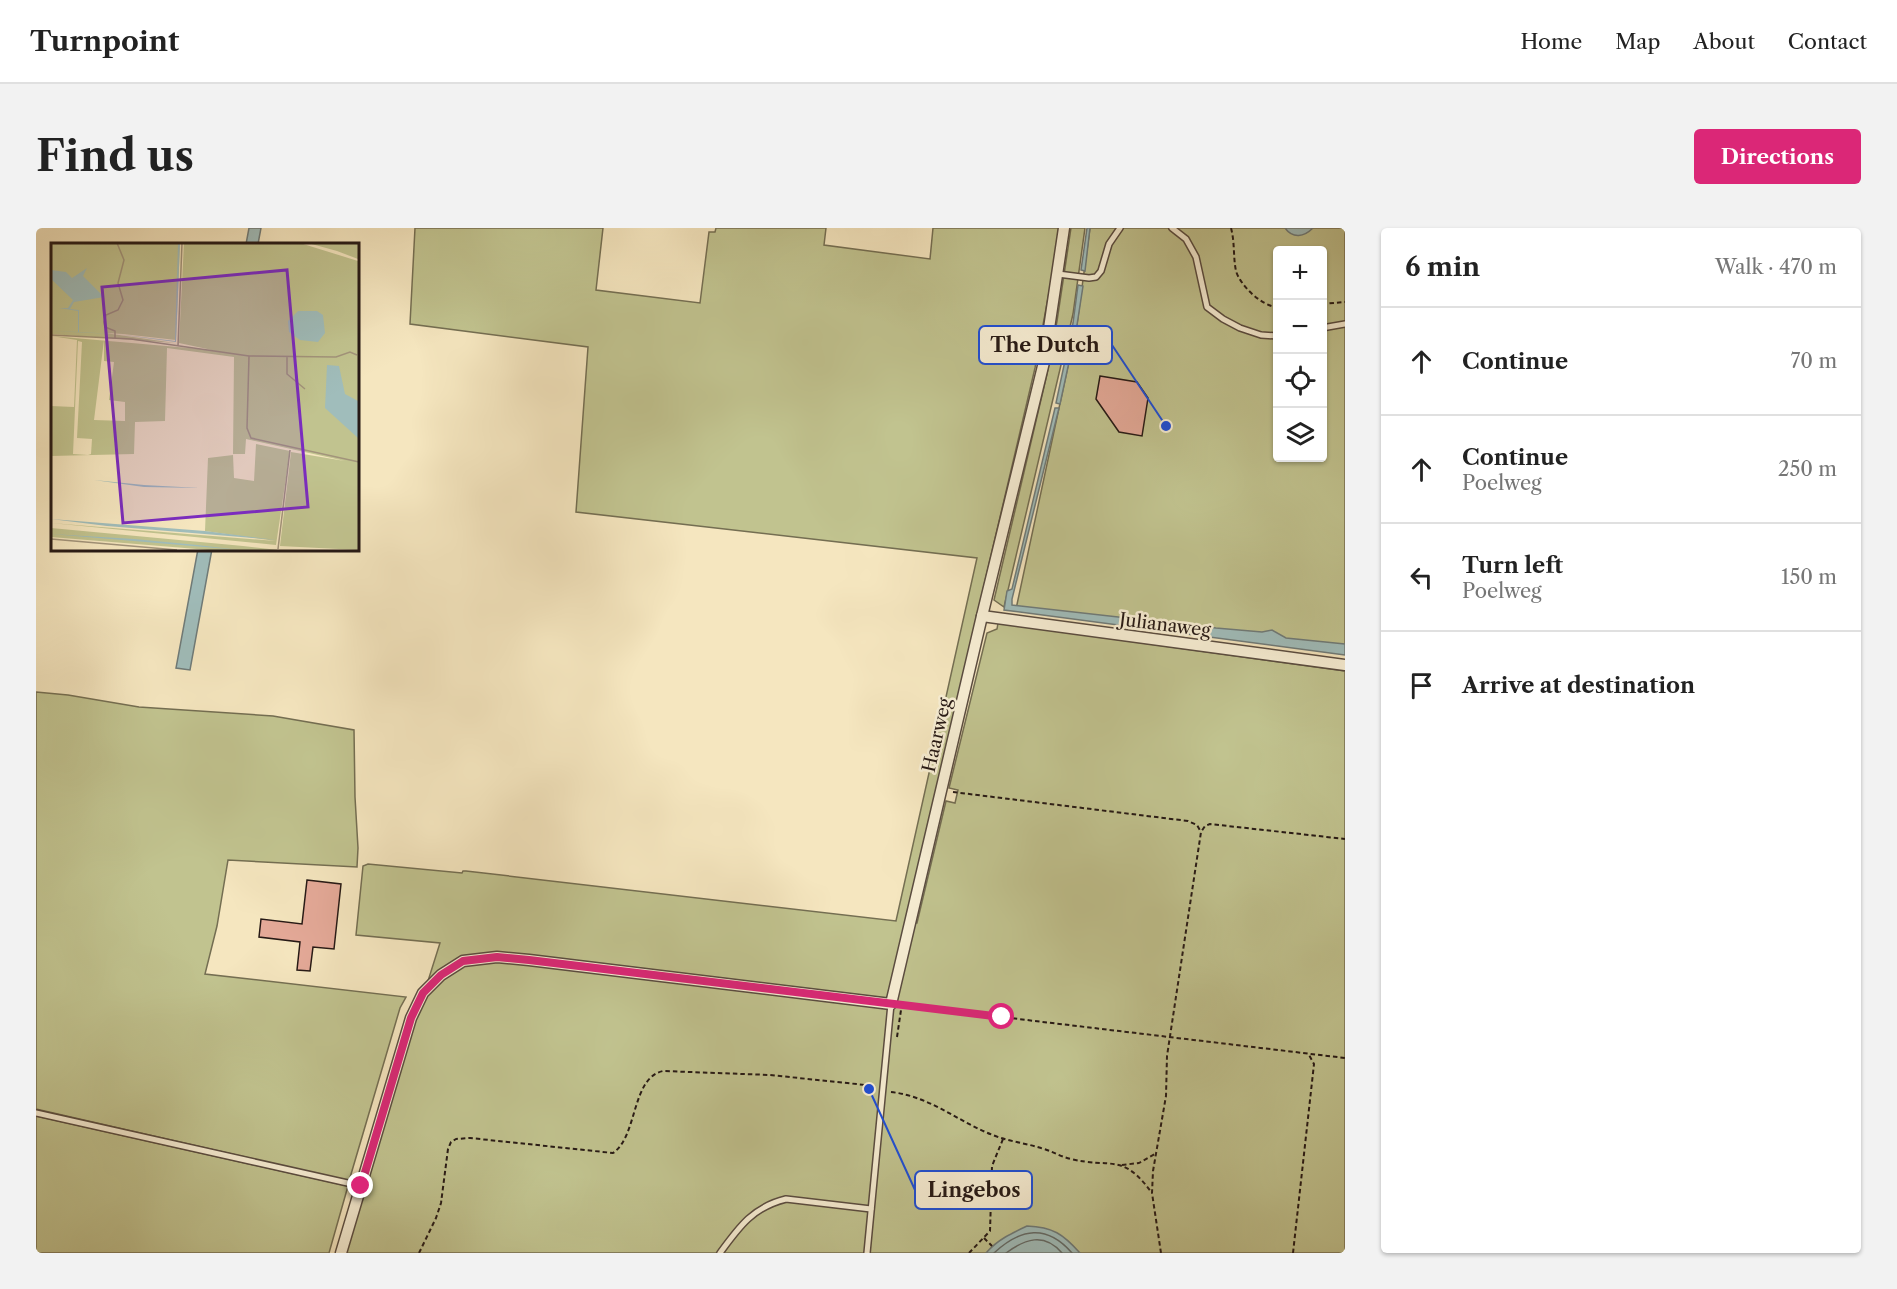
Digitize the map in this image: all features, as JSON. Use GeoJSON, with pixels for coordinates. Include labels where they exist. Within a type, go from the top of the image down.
{"type":"FeatureCollection","features":[{"type":"Feature","properties":{"kind":"street","name":"Haarweg"},"geometry":{"type":"LineString","coordinates":[[891,1004],[981,616],[1044,362],[1064,228]]}},
{"type":"Feature","properties":{"kind":"street","name":"Julianaweg"},"geometry":{"type":"LineString","coordinates":[[981,616],[1345,665]]}},
{"type":"Feature","properties":{"kind":"street"},"geometry":{"type":"LineString","coordinates":[[341,1253],[411,1018],[423,993],[441,975],[463,961],[497,957],[529,960],[891,1004]]}},
{"type":"Feature","properties":{"kind":"lane"},"geometry":{"type":"LineString","coordinates":[[1058,274],[1096,277],[1101,271],[1109,244],[1120,228]]}},
{"type":"Feature","properties":{"kind":"lane"},"geometry":{"type":"LineString","coordinates":[[1172,228],[1186,239],[1196,257],[1208,308],[1222,319],[1240,328],[1261,335],[1273,336]]}},
{"type":"Feature","properties":{"kind":"lane"},"geometry":{"type":"LineString","coordinates":[[1327,327],[1345,324]]}},
{"type":"Feature","properties":{"kind":"lane","name":"Haarweg"},"geometry":{"type":"LineString","coordinates":[[867,1253],[891,1004]]}},
{"type":"Feature","properties":{"kind":"lane"},"geometry":{"type":"LineString","coordinates":[[36,1113],[361,1186]]}},
{"type":"Feature","properties":{"kind":"lane"},"geometry":{"type":"LineString","coordinates":[[720,1253],[753,1214],[773,1202],[786,1199],[871,1209]]}},
{"type":"Feature","properties":{"kind":"path"},"geometry":{"type":"LineString","coordinates":[[1231,228],[1237,272],[1242,282],[1273,307]]}},
{"type":"Feature","properties":{"kind":"path"},"geometry":{"type":"LineString","coordinates":[[1327,303],[1345,302]]}},
{"type":"Feature","properties":{"kind":"path"},"geometry":{"type":"LineString","coordinates":[[941,791],[1188,821],[1197,825],[1201,832]]}},
{"type":"Feature","properties":{"kind":"path"},"geometry":{"type":"LineString","coordinates":[[1161,1253],[1152,1193],[1155,1154],[1166,1096],[1167,1056],[1201,832],[1204,826],[1210,824],[1345,839]]}},
{"type":"Feature","properties":{"kind":"path"},"geometry":{"type":"LineString","coordinates":[[891,1004],[1345,1058]]}},
{"type":"Feature","properties":{"kind":"path"},"geometry":{"type":"LineString","coordinates":[[1293,1253],[1314,1064],[1310,1055]]}},
{"type":"Feature","properties":{"kind":"path"},"geometry":{"type":"LineString","coordinates":[[419,1253],[441,1203],[448,1149],[451,1142],[456,1139],[470,1138],[613,1154],[628,1134],[642,1092],[650,1079],[663,1071],[770,1075],[874,1086]]}},
{"type":"Feature","properties":{"kind":"path"},"geometry":{"type":"LineString","coordinates":[[883,1087],[889,1091],[907,1093],[934,1103],[987,1133],[1044,1148],[1068,1159],[1121,1165],[1139,1162],[1155,1154]]}},
{"type":"Feature","properties":{"kind":"path"},"geometry":{"type":"LineString","coordinates":[[969,1253],[990,1231],[992,1167],[1003,1139]]}},
{"type":"Feature","properties":{"kind":"path"},"geometry":{"type":"LineString","coordinates":[[1121,1165],[1137,1175],[1152,1193]]}},
{"type":"Feature","properties":{"kind":"path"},"geometry":{"type":"LineString","coordinates":[[984,1238],[992,1246]]}},
{"type":"Feature","properties":{"kind":"green space"},"geometry":{"type":"Polygon","coordinates":[[[415,228],[603,228],[596,290],[700,303],[709,232],[715,232],[716,228],[826,228],[824,245],[930,259],[933,228],[1061,228],[1035,368],[905,922],[917,923],[946,801],[955,803],[958,790],[949,788],[987,633],[997,629],[998,623],[1345,671],[1345,1253],[342,1253],[440,943],[356,935],[363,866],[368,864],[462,873],[466,871],[896,921],[977,558],[576,512],[588,347],[410,324],[415,228]]]}},
{"type":"Feature","properties":{"kind":"green space"},"geometry":{"type":"Polygon","coordinates":[[[1071,228],[1085,228],[1073,314],[1004,607],[994,600],[1047,374],[1071,228]]]}},
{"type":"Feature","properties":{"kind":"green space"},"geometry":{"type":"Polygon","coordinates":[[[1090,228],[1345,228],[1345,652],[1016,609],[1077,324],[1090,228]]]}},
{"type":"Feature","properties":{"kind":"green space"},"geometry":{"type":"Polygon","coordinates":[[[36,692],[139,707],[273,716],[354,730],[357,867],[228,860],[217,926],[205,974],[406,997],[400,1008],[349,1181],[36,1109],[36,692]]]}},
{"type":"Feature","properties":{"kind":"green space"},"geometry":{"type":"Polygon","coordinates":[[[36,1116],[348,1186],[329,1253],[36,1253],[36,1116]]]}},
{"type":"Feature","properties":{"kind":"water"},"geometry":{"type":"Polygon","coordinates":[[[249,228],[261,228],[258,243],[246,243],[249,228]]]}},
{"type":"Feature","properties":{"kind":"water"},"geometry":{"type":"Polygon","coordinates":[[[1087,228],[1090,228],[1085,271],[1081,270],[1087,228]]]}},
{"type":"Feature","properties":{"kind":"water"},"geometry":{"type":"Polygon","coordinates":[[[1285,228],[1313,228],[1299,236],[1291,234],[1285,228]]]}},
{"type":"Feature","properties":{"kind":"water"},"geometry":{"type":"Polygon","coordinates":[[[1078,285],[1083,286],[1060,404],[1056,403],[1073,323],[1078,285]]]}},
{"type":"Feature","properties":{"kind":"water"},"geometry":{"type":"Polygon","coordinates":[[[1055,408],[1059,408],[1012,605],[1216,628],[1262,632],[1272,630],[1286,638],[1345,644],[1345,655],[1004,610],[1007,591],[1012,589],[1055,408]]]}},
{"type":"Feature","properties":{"kind":"water"},"geometry":{"type":"Polygon","coordinates":[[[198,550],[212,550],[190,670],[176,668],[198,550]]]}},
{"type":"Feature","properties":{"kind":"water"},"geometry":{"type":"Polygon","coordinates":[[[1027,1226],[1044,1228],[1057,1233],[1080,1253],[986,1253],[1010,1234],[1027,1226]]]}},
{"type":"Feature","properties":{"kind":"building"},"geometry":{"type":"Polygon","coordinates":[[[1100,376],[1137,382],[1148,398],[1142,436],[1119,432],[1096,399],[1100,376]]]}},
{"type":"Feature","properties":{"kind":"building"},"geometry":{"type":"Polygon","coordinates":[[[307,880],[341,884],[334,949],[313,947],[310,971],[297,970],[300,942],[259,937],[261,919],[302,924],[307,880]]]}},
{"type":"Feature","properties":{"kind":"place","name":"The Dutch"},"geometry":{"type":"Point","coordinates":[1166,426]}},
{"type":"Feature","properties":{"kind":"place","name":"Lingebos"},"geometry":{"type":"Point","coordinates":[869,1089]}},
{"type":"Feature","properties":{"kind":"route"},"geometry":{"type":"LineString","coordinates":[[361,1186],[411,1018],[423,993],[441,975],[463,961],[497,957],[529,960],[1002,1017]]}}]}
